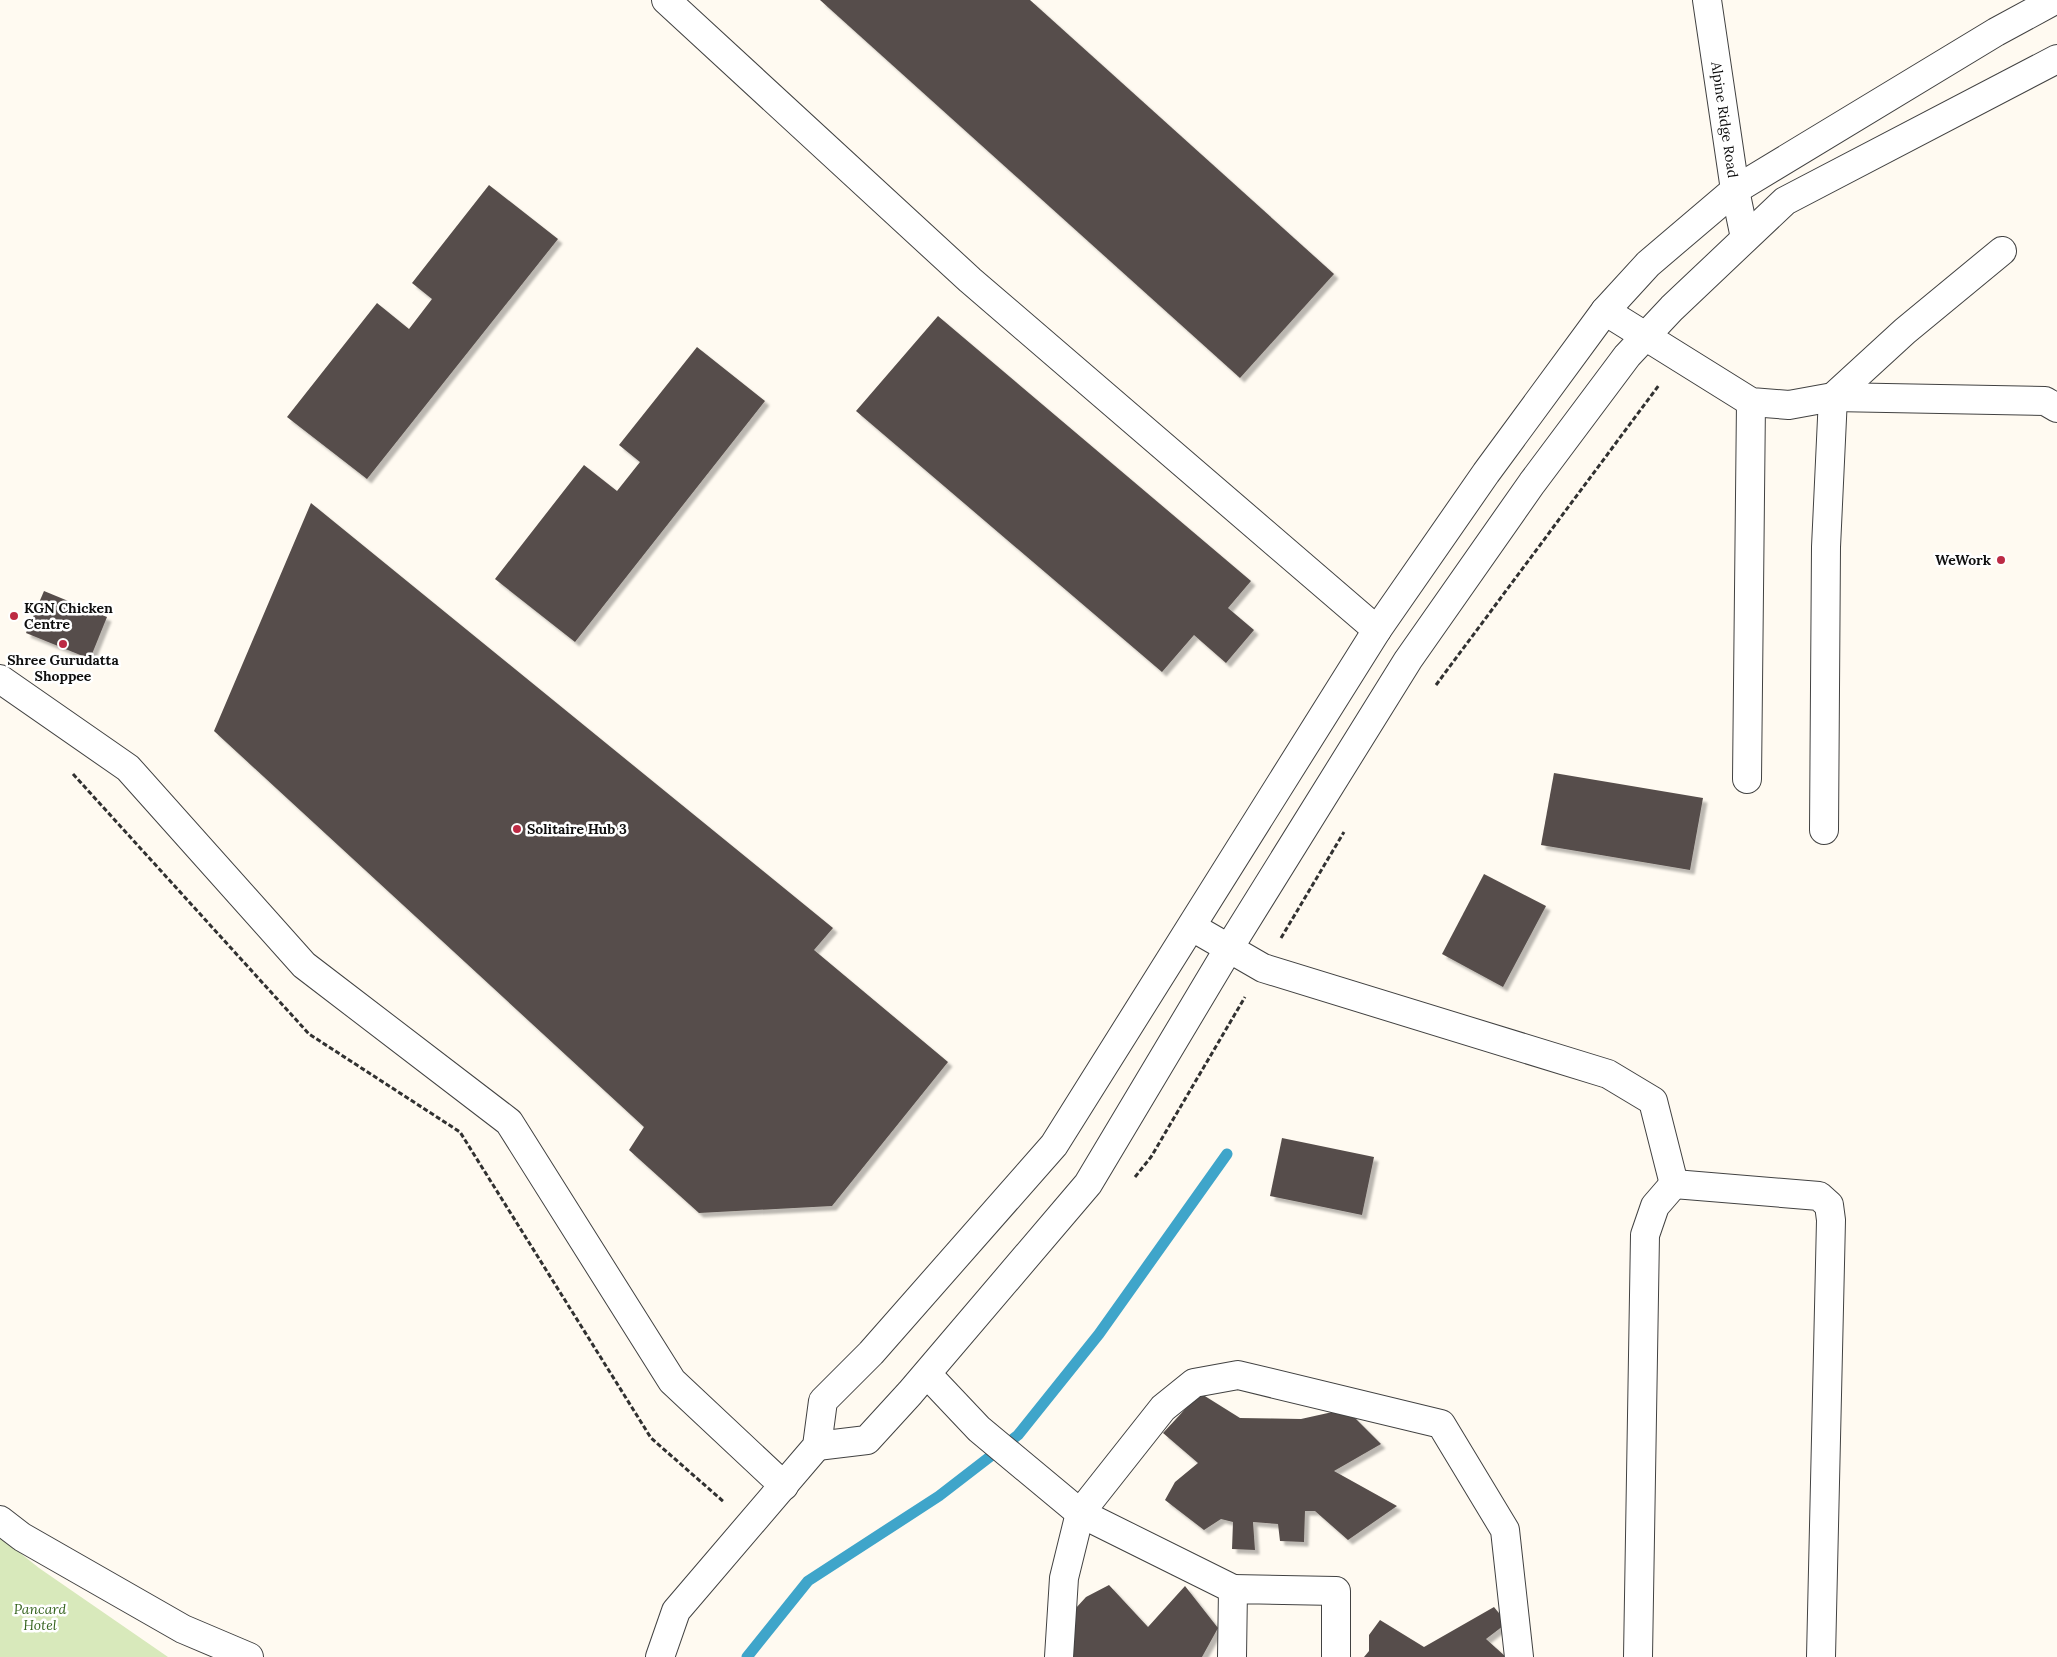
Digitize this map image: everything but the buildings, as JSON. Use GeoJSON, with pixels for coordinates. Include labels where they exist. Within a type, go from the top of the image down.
{"type":"FeatureCollection","features":[{"type":"Feature","properties":{"kind":"street"},"geometry":{"type":"LineString","coordinates":[[666,0],[970,280],[1378,630]]}},
{"type":"Feature","properties":{"kind":"street","name":"Alpine Ridge Road"},"geometry":{"type":"LineString","coordinates":[[1707,0],[1735,190],[1745,238]]}},
{"type":"Feature","properties":{"kind":"street"},"geometry":{"type":"LineString","coordinates":[[660,1657],[676,1611],[817,1446],[823,1401],[871,1353],[1054,1145],[1378,630],[1486,473],[1605,311],[1648,264],[1735,190],[1996,32],[2055,0]]}},
{"type":"Feature","properties":{"kind":"street"},"geometry":{"type":"LineString","coordinates":[[817,1446],[867,1440],[927,1374],[1088,1184],[1229,948],[1408,660],[1532,483],[1627,356],[1745,238],[1785,201],[2057,59]]}},
{"type":"Feature","properties":{"kind":"street"},"geometry":{"type":"LineString","coordinates":[[1824,830],[1826,547],[1833,397],[1905,331],[2002,251]]}},
{"type":"Feature","properties":{"kind":"street"},"geometry":{"type":"LineString","coordinates":[[1605,311],[1644,338],[1751,402],[1789,405],[1833,397],[2045,401],[2057,408]]}},
{"type":"Feature","properties":{"kind":"street"},"geometry":{"type":"LineString","coordinates":[[1747,779],[1751,402]]}},
{"type":"Feature","properties":{"kind":"street"},"geometry":{"type":"LineString","coordinates":[[0,679],[128,768],[304,965],[509,1122],[672,1381],[784,1486]]}},
{"type":"Feature","properties":{"kind":"street"},"geometry":{"type":"LineString","coordinates":[[1192,927],[1263,968],[1608,1074],[1653,1101],[1674,1184]]}},
{"type":"Feature","properties":{"kind":"street"},"geometry":{"type":"LineString","coordinates":[[1638,1657],[1644,1235],[1655,1206],[1674,1184]]}},
{"type":"Feature","properties":{"kind":"street"},"geometry":{"type":"LineString","coordinates":[[1674,1184],[1819,1196],[1829,1205],[1831,1220],[1821,1657]]}},
{"type":"Feature","properties":{"kind":"street"},"geometry":{"type":"LineString","coordinates":[[927,1374],[979,1430],[1080,1513],[1233,1589],[1336,1591],[1336,1657]]}},
{"type":"Feature","properties":{"kind":"street"},"geometry":{"type":"LineString","coordinates":[[1059,1657],[1064,1578],[1080,1513],[1163,1408],[1194,1383],[1238,1375],[1441,1424],[1504,1530],[1519,1657]]}},
{"type":"Feature","properties":{"kind":"street"},"geometry":{"type":"LineString","coordinates":[[0,1520],[22,1537],[183,1629],[249,1657]]}},
{"type":"Feature","properties":{"kind":"street"},"geometry":{"type":"LineString","coordinates":[[1232,1657],[1233,1589]]}},
{"type":"Feature","properties":{"kind":"path"},"geometry":{"type":"LineString","coordinates":[[1432,690],[1678,359]]}},
{"type":"Feature","properties":{"kind":"path"},"geometry":{"type":"LineString","coordinates":[[72,773],[309,1034],[460,1132],[651,1438],[750,1525]]}},
{"type":"Feature","properties":{"kind":"path"},"geometry":{"type":"LineString","coordinates":[[1133,1179],[1151,1157],[1349,824]]}},
{"type":"Feature","properties":{"kind":"green space","name":"Pancard Hotel"},"geometry":{"type":"Polygon","coordinates":[[[0,1537],[39,1568],[168,1657],[0,1657],[0,1537]]]}},
{"type":"Feature","properties":{"kind":"waterway"},"geometry":{"type":"LineString","coordinates":[[747,1657],[808,1581],[939,1496],[1018,1435],[1099,1334],[1227,1154]]}},
{"type":"Feature","properties":{"kind":"place","name":"WeWork"},"geometry":{"type":"Point","coordinates":[2001,560]}},
{"type":"Feature","properties":{"kind":"place","name":"KGN Chicken Centre"},"geometry":{"type":"Point","coordinates":[14,616]}},
{"type":"Feature","properties":{"kind":"place","name":"Shree Gurudatta Shoppee"},"geometry":{"type":"Point","coordinates":[63,644]}},
{"type":"Feature","properties":{"kind":"place","name":"Solitaire Hub 3"},"geometry":{"type":"Point","coordinates":[517,829]}}]}
